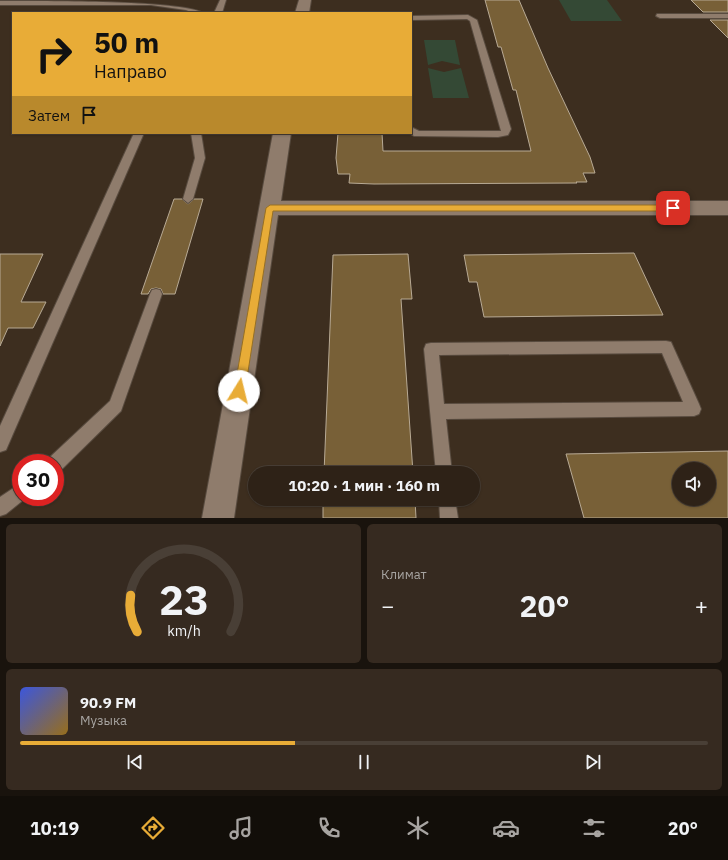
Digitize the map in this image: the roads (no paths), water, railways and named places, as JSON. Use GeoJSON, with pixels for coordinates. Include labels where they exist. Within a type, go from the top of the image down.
{"type":"FeatureCollection","features":[{"type":"Feature","properties":{"kind":"street"},"geometry":{"type":"LineString","coordinates":[[302,12],[305,0]]}},
{"type":"Feature","properties":{"kind":"street"},"geometry":{"type":"LineString","coordinates":[[218,518],[282,134]]}},
{"type":"Feature","properties":{"kind":"street"},"geometry":{"type":"LineString","coordinates":[[270,208],[728,208]]}},
{"type":"Feature","properties":{"kind":"lane"},"geometry":{"type":"LineString","coordinates":[[218,12],[223,0]]}},
{"type":"Feature","properties":{"kind":"lane"},"geometry":{"type":"LineString","coordinates":[[0,3],[151,2],[188,8],[197,12]]}},
{"type":"Feature","properties":{"kind":"lane"},"geometry":{"type":"LineString","coordinates":[[660,16],[728,16]]}},
{"type":"Feature","properties":{"kind":"lane"},"geometry":{"type":"LineString","coordinates":[[412,18],[468,18],[473,20],[506,129],[505,133],[498,134],[417,134],[412,131]]}},
{"type":"Feature","properties":{"kind":"lane"},"geometry":{"type":"LineString","coordinates":[[0,444],[139,134]]}},
{"type":"Feature","properties":{"kind":"lane"},"geometry":{"type":"LineString","coordinates":[[133,147],[148,134]]}},
{"type":"Feature","properties":{"kind":"lane"},"geometry":{"type":"LineString","coordinates":[[188,199],[200,158],[196,134]]}},
{"type":"Feature","properties":{"kind":"lane"},"geometry":{"type":"LineString","coordinates":[[64,455],[116,406],[156,294]]}},
{"type":"Feature","properties":{"kind":"lane"},"geometry":{"type":"LineString","coordinates":[[438,412],[694,409],[666,347],[431,349],[443,466]]}},
{"type":"Feature","properties":{"kind":"lane"},"geometry":{"type":"LineString","coordinates":[[0,508],[12,499]]}},
{"type":"Feature","properties":{"kind":"lane"},"geometry":{"type":"LineString","coordinates":[[448,506],[449,518]]}}]}
